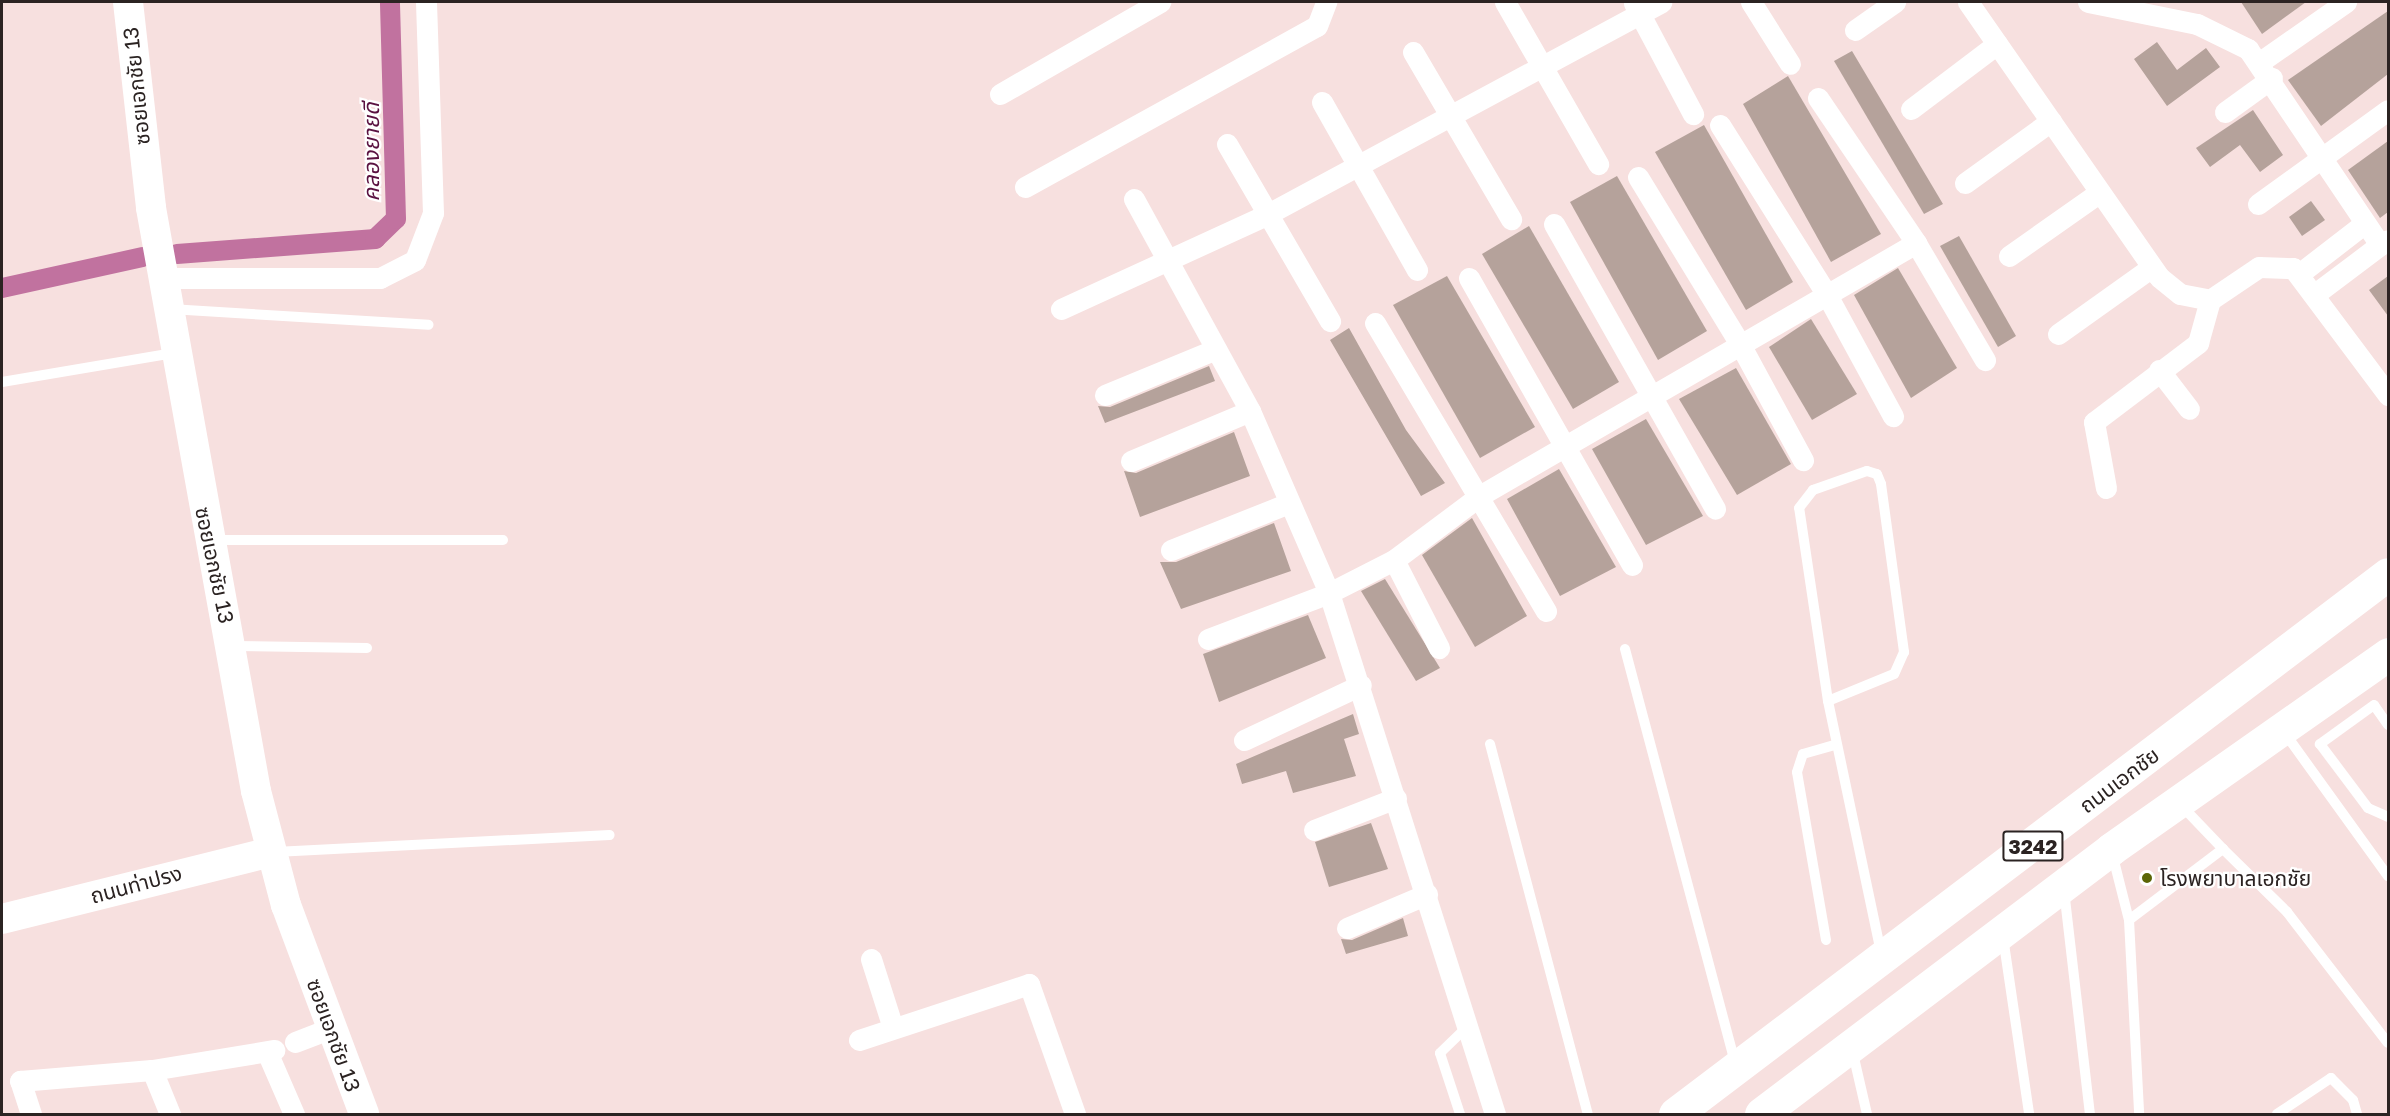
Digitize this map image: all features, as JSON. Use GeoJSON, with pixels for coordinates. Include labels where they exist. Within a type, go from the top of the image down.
{"type":"FeatureCollection","features":[{"type":"Feature","properties":{"kind":"main road","name":"ถนนเอกชัย"},"geometry":{"type":"LineString","coordinates":[[1675,1114],[2388,574]]}},
{"type":"Feature","properties":{"kind":"main road","name":"3242"},"geometry":{"type":"LineString","coordinates":[[1761,1114],[2002,931],[2064,887],[2111,849],[2284,731],[2388,654]]}},
{"type":"Feature","properties":{"kind":"street","name":"ซอยเอกชัย 13"},"geometry":{"type":"LineString","coordinates":[[128,2],[132,77],[164,278],[208,540],[232,646],[270,852],[364,1114]]}},
{"type":"Feature","properties":{"kind":"street"},"geometry":{"type":"LineString","coordinates":[[164,278],[380,278],[416,260],[433,213],[426,2]]}},
{"type":"Feature","properties":{"kind":"street"},"geometry":{"type":"LineString","coordinates":[[1000,94],[1160,2]]}},
{"type":"Feature","properties":{"kind":"street"},"geometry":{"type":"LineString","coordinates":[[1025,187],[1317,26],[1326,2]]}},
{"type":"Feature","properties":{"kind":"street"},"geometry":{"type":"LineString","coordinates":[[1505,2],[1546,66],[1598,164]]}},
{"type":"Feature","properties":{"kind":"street"},"geometry":{"type":"LineString","coordinates":[[1061,309],[1169,263],[1266,215],[1355,165],[1455,117],[1546,66],[1637,7],[1661,2]]}},
{"type":"Feature","properties":{"kind":"street"},"geometry":{"type":"LineString","coordinates":[[1751,2],[1790,64]]}},
{"type":"Feature","properties":{"kind":"street"},"geometry":{"type":"LineString","coordinates":[[1855,30],[1895,2]]}},
{"type":"Feature","properties":{"kind":"street"},"geometry":{"type":"LineString","coordinates":[[1968,2],[2152,267],[2180,294],[2210,300]]}},
{"type":"Feature","properties":{"kind":"street"},"geometry":{"type":"LineString","coordinates":[[2088,2],[2171,9],[2248,49],[2266,70],[2322,160],[2365,223],[2384,242],[2315,294]]}},
{"type":"Feature","properties":{"kind":"street"},"geometry":{"type":"LineString","coordinates":[[2225,112],[2266,70],[2346,2]]}},
{"type":"Feature","properties":{"kind":"street"},"geometry":{"type":"LineString","coordinates":[[1637,7],[1693,114]]}},
{"type":"Feature","properties":{"kind":"street"},"geometry":{"type":"LineString","coordinates":[[1911,109],[1997,44]]}},
{"type":"Feature","properties":{"kind":"street"},"geometry":{"type":"LineString","coordinates":[[1413,52],[1455,117],[1511,219]]}},
{"type":"Feature","properties":{"kind":"street"},"geometry":{"type":"LineString","coordinates":[[1818,98],[1916,243],[1984,360]]}},
{"type":"Feature","properties":{"kind":"street"},"geometry":{"type":"LineString","coordinates":[[1322,102],[1355,165],[1417,270]]}},
{"type":"Feature","properties":{"kind":"street"},"geometry":{"type":"LineString","coordinates":[[2258,204],[2322,160],[2388,110]]}},
{"type":"Feature","properties":{"kind":"street"},"geometry":{"type":"LineString","coordinates":[[1965,183],[2051,121]]}},
{"type":"Feature","properties":{"kind":"street"},"geometry":{"type":"LineString","coordinates":[[1720,125],[1827,295],[1893,416]]}},
{"type":"Feature","properties":{"kind":"street"},"geometry":{"type":"LineString","coordinates":[[1227,144],[1266,215],[1330,321]]}},
{"type":"Feature","properties":{"kind":"street"},"geometry":{"type":"LineString","coordinates":[[1638,177],[1741,346],[1803,460]]}},
{"type":"Feature","properties":{"kind":"street"},"geometry":{"type":"LineString","coordinates":[[2009,256],[2100,192]]}},
{"type":"Feature","properties":{"kind":"street"},"geometry":{"type":"LineString","coordinates":[[1134,199],[1250,411],[1329,593],[1361,685],[1427,894],[1466,1028],[1495,1114]]}},
{"type":"Feature","properties":{"kind":"street"},"geometry":{"type":"LineString","coordinates":[[2299,274],[2365,223]]}},
{"type":"Feature","properties":{"kind":"street"},"geometry":{"type":"LineString","coordinates":[[1554,224],[1655,395],[1715,509]]}},
{"type":"Feature","properties":{"kind":"street"},"geometry":{"type":"LineString","coordinates":[[1208,639],[1329,593],[1394,560],[1481,495],[1916,243]]}},
{"type":"Feature","properties":{"kind":"street"},"geometry":{"type":"LineString","coordinates":[[2106,488],[2094,422],[2159,370],[2198,343],[2210,300],[2259,267],[2277,264],[2299,274],[2388,395]]}},
{"type":"Feature","properties":{"kind":"street"},"geometry":{"type":"LineString","coordinates":[[2058,334],[2152,267]]}},
{"type":"Feature","properties":{"kind":"street"},"geometry":{"type":"LineString","coordinates":[[1469,278],[1568,445],[1632,565]]}},
{"type":"Feature","properties":{"kind":"street"},"geometry":{"type":"LineString","coordinates":[[1375,323],[1481,495],[1546,611]]}},
{"type":"Feature","properties":{"kind":"street"},"geometry":{"type":"LineString","coordinates":[[1105,394],[1216,349]]}},
{"type":"Feature","properties":{"kind":"street"},"geometry":{"type":"LineString","coordinates":[[2159,370],[2189,409]]}},
{"type":"Feature","properties":{"kind":"street"},"geometry":{"type":"LineString","coordinates":[[1131,460],[1250,411]]}},
{"type":"Feature","properties":{"kind":"street"},"geometry":{"type":"LineString","coordinates":[[1171,550],[1288,503]]}},
{"type":"Feature","properties":{"kind":"street"},"geometry":{"type":"LineString","coordinates":[[1394,560],[1439,648]]}},
{"type":"Feature","properties":{"kind":"street"},"geometry":{"type":"LineString","coordinates":[[1244,740],[1361,685]]}},
{"type":"Feature","properties":{"kind":"street"},"geometry":{"type":"LineString","coordinates":[[1314,831],[1396,798]]}},
{"type":"Feature","properties":{"kind":"street","name":"ถนนท่าปรง"},"geometry":{"type":"LineString","coordinates":[[2,919],[270,852]]}},
{"type":"Feature","properties":{"kind":"street"},"geometry":{"type":"LineString","coordinates":[[1347,928],[1427,894]]}},
{"type":"Feature","properties":{"kind":"street"},"geometry":{"type":"LineString","coordinates":[[871,959],[893,1028]]}},
{"type":"Feature","properties":{"kind":"street"},"geometry":{"type":"LineString","coordinates":[[859,1040],[1029,984],[1075,1114]]}},
{"type":"Feature","properties":{"kind":"street"},"geometry":{"type":"LineString","coordinates":[[295,1042],[332,1028]]}},
{"type":"Feature","properties":{"kind":"street"},"geometry":{"type":"LineString","coordinates":[[31,1114],[11,1084],[152,1070],[271,1051],[294,1114]]}},
{"type":"Feature","properties":{"kind":"street"},"geometry":{"type":"LineString","coordinates":[[152,1070],[170,1114]]}},
{"type":"Feature","properties":{"kind":"lane"},"geometry":{"type":"LineString","coordinates":[[170,309],[429,325]]}},
{"type":"Feature","properties":{"kind":"lane"},"geometry":{"type":"LineString","coordinates":[[2,382],[177,353]]}},
{"type":"Feature","properties":{"kind":"lane"},"geometry":{"type":"LineString","coordinates":[[1828,701],[1894,674],[1904,652],[1881,484],[1877,474],[1867,471],[1813,490],[1799,508],[1828,701],[1882,959]]}},
{"type":"Feature","properties":{"kind":"lane"},"geometry":{"type":"LineString","coordinates":[[208,540],[504,540]]}},
{"type":"Feature","properties":{"kind":"lane"},"geometry":{"type":"LineString","coordinates":[[232,646],[367,648]]}},
{"type":"Feature","properties":{"kind":"lane"},"geometry":{"type":"LineString","coordinates":[[1625,648],[1737,1068]]}},
{"type":"Feature","properties":{"kind":"lane"},"geometry":{"type":"LineString","coordinates":[[2388,725],[2374,705],[2320,744],[2368,808],[2388,817]]}},
{"type":"Feature","properties":{"kind":"lane"},"geometry":{"type":"LineString","coordinates":[[2284,731],[2388,876]]}},
{"type":"Feature","properties":{"kind":"lane"},"geometry":{"type":"LineString","coordinates":[[1490,744],[1588,1114]]}},
{"type":"Feature","properties":{"kind":"lane"},"geometry":{"type":"LineString","coordinates":[[1826,940],[1797,772],[1803,754],[1837,744]]}},
{"type":"Feature","properties":{"kind":"lane"},"geometry":{"type":"LineString","coordinates":[[2180,803],[2287,912],[2388,1043]]}},
{"type":"Feature","properties":{"kind":"lane"},"geometry":{"type":"LineString","coordinates":[[270,852],[610,835]]}},
{"type":"Feature","properties":{"kind":"lane"},"geometry":{"type":"LineString","coordinates":[[2111,849],[2129,920],[2139,1114]]}},
{"type":"Feature","properties":{"kind":"lane"},"geometry":{"type":"LineString","coordinates":[[2129,920],[2223,849]]}},
{"type":"Feature","properties":{"kind":"lane"},"geometry":{"type":"LineString","coordinates":[[2064,887],[2090,1114]]}},
{"type":"Feature","properties":{"kind":"lane"},"geometry":{"type":"LineString","coordinates":[[2002,931],[2029,1114]]}},
{"type":"Feature","properties":{"kind":"lane"},"geometry":{"type":"LineString","coordinates":[[1460,1114],[1440,1053],[1466,1028]]}},
{"type":"Feature","properties":{"kind":"lane"},"geometry":{"type":"LineString","coordinates":[[1851,1046],[1866,1114]]}},
{"type":"Feature","properties":{"kind":"lane"},"geometry":{"type":"LineString","coordinates":[[2277,1114],[2331,1078],[2353,1100],[2357,1114]]}},
{"type":"Feature","properties":{"kind":"building"},"geometry":{"type":"Polygon","coordinates":[[[2241,2],[2306,2],[2262,34],[2241,2]]]}},
{"type":"Feature","properties":{"kind":"building"},"geometry":{"type":"Polygon","coordinates":[[[2388,11],[2388,74],[2321,126],[2288,80],[2388,11]]]}},
{"type":"Feature","properties":{"kind":"building"},"geometry":{"type":"Polygon","coordinates":[[[2157,42],[2177,70],[2206,48],[2220,67],[2167,106],[2134,59],[2157,42]]]}},
{"type":"Feature","properties":{"kind":"building"},"geometry":{"type":"Polygon","coordinates":[[[1852,51],[1943,204],[1924,214],[1834,61],[1852,51]]]}},
{"type":"Feature","properties":{"kind":"building"},"geometry":{"type":"Polygon","coordinates":[[[1788,76],[1881,234],[1831,262],[1743,104],[1788,76]]]}},
{"type":"Feature","properties":{"kind":"building"},"geometry":{"type":"Polygon","coordinates":[[[2253,110],[2283,155],[2260,172],[2240,145],[2210,167],[2196,148],[2253,110]]]}},
{"type":"Feature","properties":{"kind":"building"},"geometry":{"type":"Polygon","coordinates":[[[1704,125],[1793,282],[1746,310],[1655,152],[1704,125]]]}},
{"type":"Feature","properties":{"kind":"building"},"geometry":{"type":"Polygon","coordinates":[[[2388,141],[2388,212],[2380,218],[2348,170],[2388,141]]]}},
{"type":"Feature","properties":{"kind":"building"},"geometry":{"type":"Polygon","coordinates":[[[1617,176],[1707,331],[1658,360],[1570,202],[1617,176]]]}},
{"type":"Feature","properties":{"kind":"building"},"geometry":{"type":"Polygon","coordinates":[[[2311,201],[2325,220],[2302,236],[2289,217],[2311,201]]]}},
{"type":"Feature","properties":{"kind":"building"},"geometry":{"type":"Polygon","coordinates":[[[1529,226],[1619,382],[1573,409],[1482,254],[1529,226]]]}},
{"type":"Feature","properties":{"kind":"building"},"geometry":{"type":"Polygon","coordinates":[[[1959,236],[2016,336],[1998,347],[1940,246],[1959,236]]]}},
{"type":"Feature","properties":{"kind":"building"},"geometry":{"type":"Polygon","coordinates":[[[1898,268],[1957,368],[1911,398],[1854,295],[1898,268]]]}},
{"type":"Feature","properties":{"kind":"building"},"geometry":{"type":"Polygon","coordinates":[[[1447,276],[1535,427],[1480,458],[1393,305],[1447,276]]]}},
{"type":"Feature","properties":{"kind":"building"},"geometry":{"type":"Polygon","coordinates":[[[2388,276],[2388,316],[2369,290],[2388,276]]]}},
{"type":"Feature","properties":{"kind":"building"},"geometry":{"type":"Polygon","coordinates":[[[1811,319],[1857,394],[1812,420],[1769,347],[1811,319]]]}},
{"type":"Feature","properties":{"kind":"building"},"geometry":{"type":"Polygon","coordinates":[[[1349,328],[1406,430],[1445,483],[1421,496],[1330,340],[1349,328]]]}},
{"type":"Feature","properties":{"kind":"building"},"geometry":{"type":"Polygon","coordinates":[[[1209,366],[1215,381],[1105,423],[1098,406],[1110,407],[1209,366]]]}},
{"type":"Feature","properties":{"kind":"building"},"geometry":{"type":"Polygon","coordinates":[[[1736,368],[1791,464],[1737,495],[1679,399],[1736,368]]]}},
{"type":"Feature","properties":{"kind":"building"},"geometry":{"type":"Polygon","coordinates":[[[1646,419],[1703,516],[1646,545],[1592,449],[1646,419]]]}},
{"type":"Feature","properties":{"kind":"building"},"geometry":{"type":"Polygon","coordinates":[[[1234,432],[1250,476],[1140,517],[1124,471],[1136,473],[1234,432]]]}},
{"type":"Feature","properties":{"kind":"building"},"geometry":{"type":"Polygon","coordinates":[[[1559,469],[1616,567],[1560,596],[1507,499],[1559,469]]]}},
{"type":"Feature","properties":{"kind":"building"},"geometry":{"type":"Polygon","coordinates":[[[1472,518],[1527,616],[1475,647],[1422,555],[1472,518]]]}},
{"type":"Feature","properties":{"kind":"building"},"geometry":{"type":"Polygon","coordinates":[[[1274,523],[1291,571],[1181,609],[1160,562],[1176,562],[1274,523]]]}},
{"type":"Feature","properties":{"kind":"building"},"geometry":{"type":"Polygon","coordinates":[[[1385,579],[1440,668],[1416,681],[1361,591],[1385,579]]]}},
{"type":"Feature","properties":{"kind":"building"},"geometry":{"type":"Polygon","coordinates":[[[1308,615],[1326,658],[1219,702],[1203,654],[1308,615]]]}},
{"type":"Feature","properties":{"kind":"building"},"geometry":{"type":"Polygon","coordinates":[[[1353,714],[1359,734],[1344,739],[1356,776],[1293,793],[1286,771],[1242,784],[1236,764],[1353,714]]]}},
{"type":"Feature","properties":{"kind":"building"},"geometry":{"type":"Polygon","coordinates":[[[1371,823],[1388,869],[1329,887],[1315,842],[1371,823]]]}},
{"type":"Feature","properties":{"kind":"building"},"geometry":{"type":"Polygon","coordinates":[[[1403,918],[1408,936],[1346,954],[1341,939],[1352,940],[1403,918]]]}},
{"type":"Feature","properties":{"kind":"waterway","name":"คลองยายดี"},"geometry":{"type":"LineString","coordinates":[[177,254],[375,239],[396,219],[390,2]]}},
{"type":"Feature","properties":{"kind":"waterway","name":"คลองยายดี"},"geometry":{"type":"LineString","coordinates":[[2,288],[143,257]]}},
{"type":"Feature","properties":{"kind":"place","name":"โรงพยาบาลเอกชัย"},"geometry":{"type":"Point","coordinates":[2147,878]}}]}
